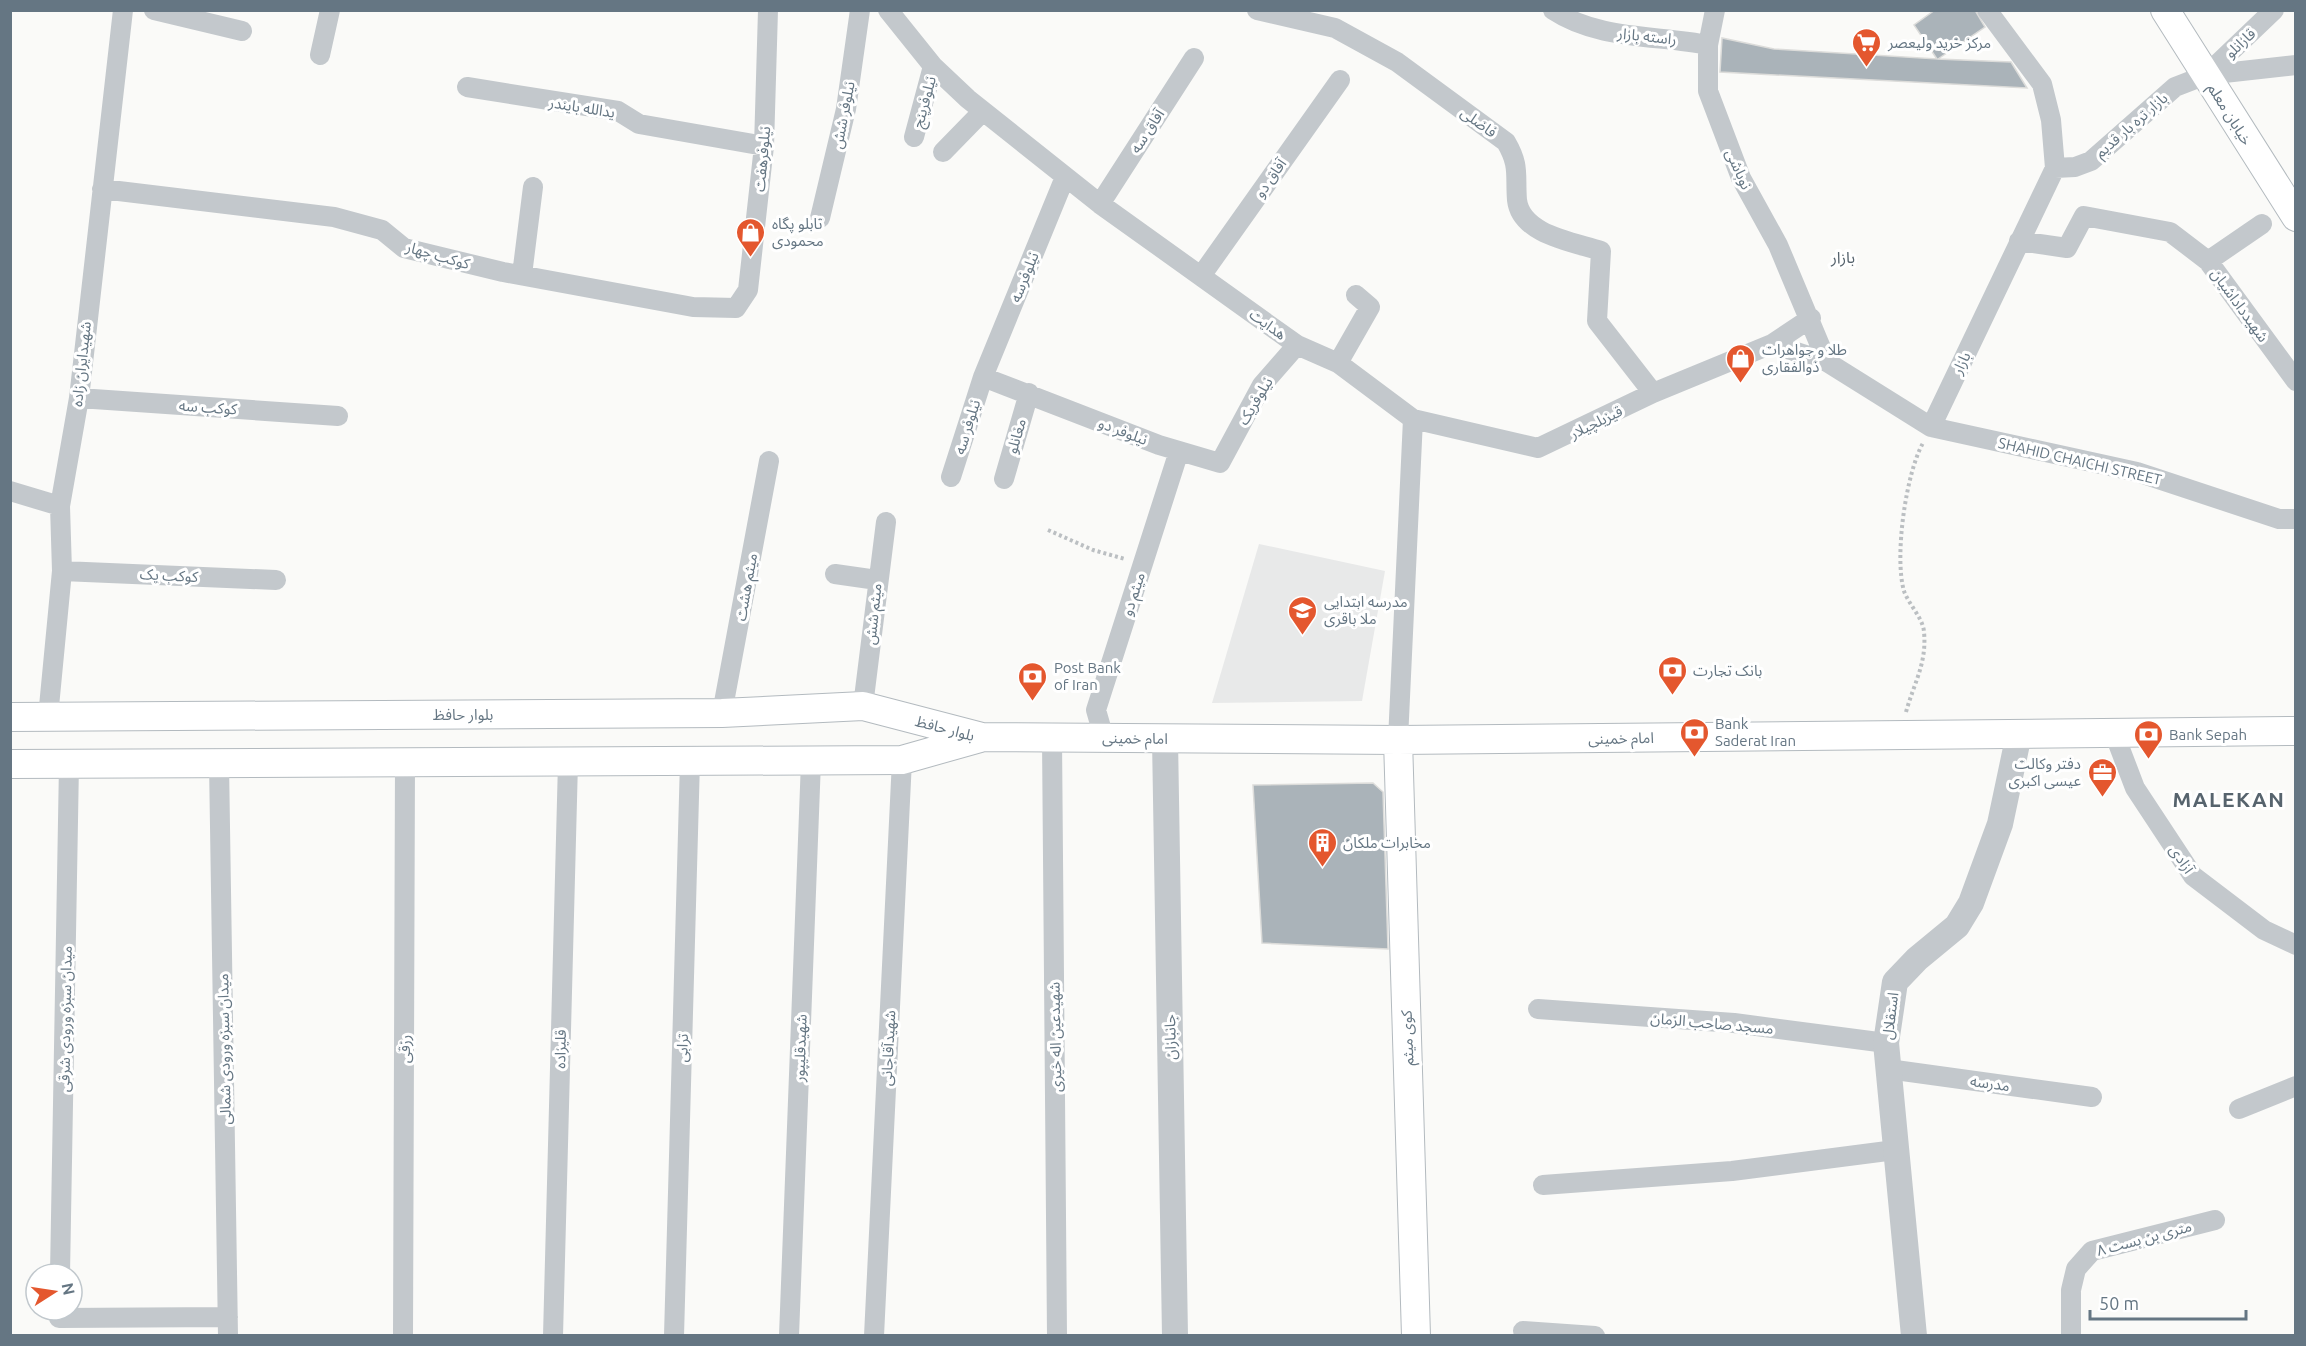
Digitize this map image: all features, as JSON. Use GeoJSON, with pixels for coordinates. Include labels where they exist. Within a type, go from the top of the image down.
{"type":"FeatureCollection","features":[{"type":"Feature","properties":{"kind":"main road","name":"خیابان معلم"},"geometry":{"type":"LineString","coordinates":[[2165,10],[2295,217]]}},
{"type":"Feature","properties":{"kind":"main road","name":"بلوار حافظ"},"geometry":{"type":"LineString","coordinates":[[10,717],[723,713],[863,706],[982,737]]}},
{"type":"Feature","properties":{"kind":"main road","name":"امام خمینی"},"geometry":{"type":"LineString","coordinates":[[982,737],[1398,740],[2295,731]]}},
{"type":"Feature","properties":{"kind":"main road","name":"بلوار حافظ"},"geometry":{"type":"LineString","coordinates":[[10,764],[902,760],[982,737]]}},
{"type":"Feature","properties":{"kind":"main road","name":"کوی میثم"},"geometry":{"type":"LineString","coordinates":[[1398,740],[1416,1335]]}},
{"type":"Feature","properties":{"kind":"street"},"geometry":{"type":"LineString","coordinates":[[154,10],[242,31]]}},
{"type":"Feature","properties":{"kind":"street"},"geometry":{"type":"LineString","coordinates":[[320,55],[330,10]]}},
{"type":"Feature","properties":{"kind":"street","name":"نیلوفر شش"},"geometry":{"type":"LineString","coordinates":[[820,218],[846,109],[860,10]]}},
{"type":"Feature","properties":{"kind":"street","name":"هدایت"},"geometry":{"type":"LineString","coordinates":[[888,10],[933,66],[983,111],[1065,177],[1297,345],[1338,363],[1413,419]]}},
{"type":"Feature","properties":{"kind":"street","name":"فاضلی"},"geometry":{"type":"LineString","coordinates":[[1257,10],[1335,28],[1397,62],[1506,142],[1516,159],[1517,203],[1527,221],[1543,232],[1601,251],[1597,321],[1653,393]]}},
{"type":"Feature","properties":{"kind":"street","name":"راسته بازار"},"geometry":{"type":"LineString","coordinates":[[1553,10],[1610,33],[1676,39],[1708,45]]}},
{"type":"Feature","properties":{"kind":"street","name":"نوباشی"},"geometry":{"type":"LineString","coordinates":[[1715,10],[1708,45],[1708,91],[1741,178],[1778,245],[1827,362]]}},
{"type":"Feature","properties":{"kind":"street"},"geometry":{"type":"LineString","coordinates":[[1987,10],[2042,84],[2050,120],[2055,168]]}},
{"type":"Feature","properties":{"kind":"street","name":"قازانلو"},"geometry":{"type":"LineString","coordinates":[[2206,75],[2274,10]]}},
{"type":"Feature","properties":{"kind":"street","name":"نیلوفرهفت"},"geometry":{"type":"LineString","coordinates":[[706,309],[736,308],[748,290],[764,146],[767,11]]}},
{"type":"Feature","properties":{"kind":"street","name":"شهیدایران زاده"},"geometry":{"type":"LineString","coordinates":[[48,717],[62,571],[60,506],[79,398],[119,12]]}},
{"type":"Feature","properties":{"kind":"street","name":"آفاق سه"},"geometry":{"type":"LineString","coordinates":[[1100,204],[1194,58]]}},
{"type":"Feature","properties":{"kind":"street"},"geometry":{"type":"LineString","coordinates":[[2206,75],[2295,65]]}},
{"type":"Feature","properties":{"kind":"street","name":"نیلوفرپنج"},"geometry":{"type":"LineString","coordinates":[[914,137],[933,66]]}},
{"type":"Feature","properties":{"kind":"street","name":"بازار تره بار قدیم"},"geometry":{"type":"LineString","coordinates":[[2055,168],[2075,168],[2091,160],[2175,87],[2206,75]]}},
{"type":"Feature","properties":{"kind":"street","name":"آفاق دو"},"geometry":{"type":"LineString","coordinates":[[1201,276],[1340,80]]}},
{"type":"Feature","properties":{"kind":"street","name":"یدالله بایندر"},"geometry":{"type":"LineString","coordinates":[[467,87],[618,111],[639,124],[764,146]]}},
{"type":"Feature","properties":{"kind":"street"},"geometry":{"type":"LineString","coordinates":[[943,152],[983,111]]}},
{"type":"Feature","properties":{"kind":"street","name":"بازار"},"geometry":{"type":"LineString","coordinates":[[1931,428],[2055,168]]}},
{"type":"Feature","properties":{"kind":"street","name":"نیلوفرسه"},"geometry":{"type":"LineString","coordinates":[[982,376],[1065,177]]}},
{"type":"Feature","properties":{"kind":"street"},"geometry":{"type":"LineString","coordinates":[[522,275],[533,187]]}},
{"type":"Feature","properties":{"kind":"street","name":"کوکب چهار"},"geometry":{"type":"LineString","coordinates":[[102,189],[334,217],[382,230],[404,248],[522,275],[706,309]]}},
{"type":"Feature","properties":{"kind":"street","name":"شهیدداداشیان"},"geometry":{"type":"LineString","coordinates":[[2019,241],[2067,248],[2084,216],[2170,232],[2208,261],[2295,381]]}},
{"type":"Feature","properties":{"kind":"street"},"geometry":{"type":"LineString","coordinates":[[2208,261],[2262,224]]}},
{"type":"Feature","properties":{"kind":"street"},"geometry":{"type":"LineString","coordinates":[[1338,363],[1371,307],[1356,295]]}},
{"type":"Feature","properties":{"kind":"street","name":"قیزیلچیلار"},"geometry":{"type":"LineString","coordinates":[[1413,419],[1539,448],[1653,393],[1772,344],[1810,318]]}},
{"type":"Feature","properties":{"kind":"street"},"geometry":{"type":"LineString","coordinates":[[1772,344],[1827,362],[1931,428]]}},
{"type":"Feature","properties":{"kind":"street","name":"نیلوفریک"},"geometry":{"type":"LineString","coordinates":[[1220,463],[1262,385],[1297,345]]}},
{"type":"Feature","properties":{"kind":"street","name":"نیلوفر دو"},"geometry":{"type":"LineString","coordinates":[[982,376],[1179,451],[1220,463]]}},
{"type":"Feature","properties":{"kind":"street","name":"نیلوفر سه"},"geometry":{"type":"LineString","coordinates":[[951,477],[982,376]]}},
{"type":"Feature","properties":{"kind":"street","name":"مغانلو"},"geometry":{"type":"LineString","coordinates":[[1004,479],[1029,393]]}},
{"type":"Feature","properties":{"kind":"street","name":"کوکب سه"},"geometry":{"type":"LineString","coordinates":[[79,398],[338,416]]}},
{"type":"Feature","properties":{"kind":"street"},"geometry":{"type":"LineString","coordinates":[[1398,740],[1413,419]]}},
{"type":"Feature","properties":{"kind":"street","name":"SHAHID CHAICHI STREET"},"geometry":{"type":"LineString","coordinates":[[1931,428],[2137,472],[2279,519],[2295,519]]}},
{"type":"Feature","properties":{"kind":"street","name":"میثم دو"},"geometry":{"type":"LineString","coordinates":[[1104,738],[1096,710],[1179,451]]}},
{"type":"Feature","properties":{"kind":"street","name":"میثم هشت"},"geometry":{"type":"LineString","coordinates":[[723,713],[769,461]]}},
{"type":"Feature","properties":{"kind":"street"},"geometry":{"type":"LineString","coordinates":[[10,491],[60,506]]}},
{"type":"Feature","properties":{"kind":"street","name":"میثم شش"},"geometry":{"type":"LineString","coordinates":[[863,706],[886,522]]}},
{"type":"Feature","properties":{"kind":"street","name":"کوکب یک"},"geometry":{"type":"LineString","coordinates":[[62,571],[276,580]]}},
{"type":"Feature","properties":{"kind":"street"},"geometry":{"type":"LineString","coordinates":[[835,574],[877,580]]}},
{"type":"Feature","properties":{"kind":"street","name":"آزادی"},"geometry":{"type":"LineString","coordinates":[[2114,733],[2135,788],[2193,876],[2264,930],[2295,945]]}},
{"type":"Feature","properties":{"kind":"street","name":"استقلال"},"geometry":{"type":"LineString","coordinates":[[1914,1335],[1886,1043],[1894,982],[1917,959],[1958,926],[1971,903],[2000,824],[2019,734]]}},
{"type":"Feature","properties":{"kind":"street","name":"شهیدعین اله خیری"},"geometry":{"type":"LineString","coordinates":[[1052,738],[1058,1335]]}},
{"type":"Feature","properties":{"kind":"street","name":"جانبازان"},"geometry":{"type":"LineString","coordinates":[[1165,739],[1175,1335]]}},
{"type":"Feature","properties":{"kind":"street","name":"شهیدآقاجانی"},"geometry":{"type":"LineString","coordinates":[[874,1335],[902,760]]}},
{"type":"Feature","properties":{"kind":"street","name":"ترابی"},"geometry":{"type":"LineString","coordinates":[[674,1335],[690,761]]}},
{"type":"Feature","properties":{"kind":"street","name":"شهیدقلیپور"},"geometry":{"type":"LineString","coordinates":[[789,1335],[811,761]]}},
{"type":"Feature","properties":{"kind":"street","name":"قلیزاده"},"geometry":{"type":"LineString","coordinates":[[553,1335],[568,762]]}},
{"type":"Feature","properties":{"kind":"street","name":"میدان سبزه ورودی شمالی"},"geometry":{"type":"LineString","coordinates":[[219,763],[228,1326]]}},
{"type":"Feature","properties":{"kind":"street","name":"رزقی"},"geometry":{"type":"LineString","coordinates":[[403,1335],[405,763]]}},
{"type":"Feature","properties":{"kind":"street","name":"میدان سبزه ورودی شرقی"},"geometry":{"type":"LineString","coordinates":[[60,1262],[69,764]]}},
{"type":"Feature","properties":{"kind":"street","name":"مسجد صاحب الزمان"},"geometry":{"type":"LineString","coordinates":[[1538,1009],[1734,1023],[1886,1043]]}},
{"type":"Feature","properties":{"kind":"street","name":"مدرسه"},"geometry":{"type":"LineString","coordinates":[[1888,1069],[2092,1097]]}},
{"type":"Feature","properties":{"kind":"street"},"geometry":{"type":"LineString","coordinates":[[2239,1110],[2295,1086]]}},
{"type":"Feature","properties":{"kind":"street"},"geometry":{"type":"LineString","coordinates":[[1543,1185],[1732,1171],[1895,1150]]}},
{"type":"Feature","properties":{"kind":"street","name":"۸ متری بن بست"},"geometry":{"type":"LineString","coordinates":[[2070,1335],[2071,1290],[2076,1269],[2092,1251],[2215,1220]]}},
{"type":"Feature","properties":{"kind":"street"},"geometry":{"type":"LineString","coordinates":[[84,1322],[228,1326]]}},
{"type":"Feature","properties":{"kind":"street"},"geometry":{"type":"LineString","coordinates":[[1523,1331],[1596,1335]]}},
{"type":"Feature","properties":{"kind":"path"},"geometry":{"type":"LineString","coordinates":[[1899,735],[1925,659],[1924,629],[1904,590],[1900,530],[1915,457],[1931,428]]}},
{"type":"Feature","properties":{"kind":"path"},"geometry":{"type":"LineString","coordinates":[[1048,530],[1094,550],[1143,564]]}},
{"type":"Feature","properties":{"kind":"shaded area","name":"مدرسه ابتدایی ملا باقری"},"geometry":{"type":"Polygon","coordinates":[[[1259,544],[1385,571],[1362,701],[1212,703],[1259,544]]]}},
{"type":"Feature","properties":{"kind":"building","name":"مرکز خرید ولیعصر"},"geometry":{"type":"Polygon","coordinates":[[[1935,10],[1975,10],[1985,27],[1938,59],[2011,62],[2027,88],[1720,72],[1722,38],[1774,49],[1937,59],[1914,25],[1935,10]]]}},
{"type":"Feature","properties":{"kind":"building","name":"مخابرات ملکان"},"geometry":{"type":"Polygon","coordinates":[[[1373,783],[1383,792],[1388,949],[1262,943],[1253,785],[1373,783]]]}},
{"type":"Feature","properties":{"kind":"place","name":"مرکز خرید ولیعصر"},"geometry":{"type":"Point","coordinates":[1867,68]}},
{"type":"Feature","properties":{"kind":"place","name":"تابلو پگاه محمودی"},"geometry":{"type":"Point","coordinates":[751,258]}},
{"type":"Feature","properties":{"kind":"place","name":"طلا و جواهرات ذوالفقاری"},"geometry":{"type":"Point","coordinates":[1741,384]}},
{"type":"Feature","properties":{"kind":"place","name":"مدرسه ابتدایی ملا باقری"},"geometry":{"type":"Point","coordinates":[1303,636]}},
{"type":"Feature","properties":{"kind":"place","name":"بانک تجارت"},"geometry":{"type":"Point","coordinates":[1672,696]}},
{"type":"Feature","properties":{"kind":"place","name":"Post Bank of Iran"},"geometry":{"type":"Point","coordinates":[1033,702]}},
{"type":"Feature","properties":{"kind":"place","name":"Bank Saderat Iran"},"geometry":{"type":"Point","coordinates":[1694,758]}},
{"type":"Feature","properties":{"kind":"place","name":"Bank Sepah"},"geometry":{"type":"Point","coordinates":[2148,760]}},
{"type":"Feature","properties":{"kind":"place","name":"دفتر وکالت عیسی اکبری"},"geometry":{"type":"Point","coordinates":[2102,798]}},
{"type":"Feature","properties":{"kind":"place","name":"مخابرات ملکان"},"geometry":{"type":"Point","coordinates":[1322,868]}},
{"type":"Feature","properties":{"kind":"district","name":"بازار"},"geometry":{"type":"Point","coordinates":[1843,257]}},
{"type":"Feature","properties":{"kind":"district","name":"MALEKAN"},"geometry":{"type":"Point","coordinates":[2229,799]}}]}
